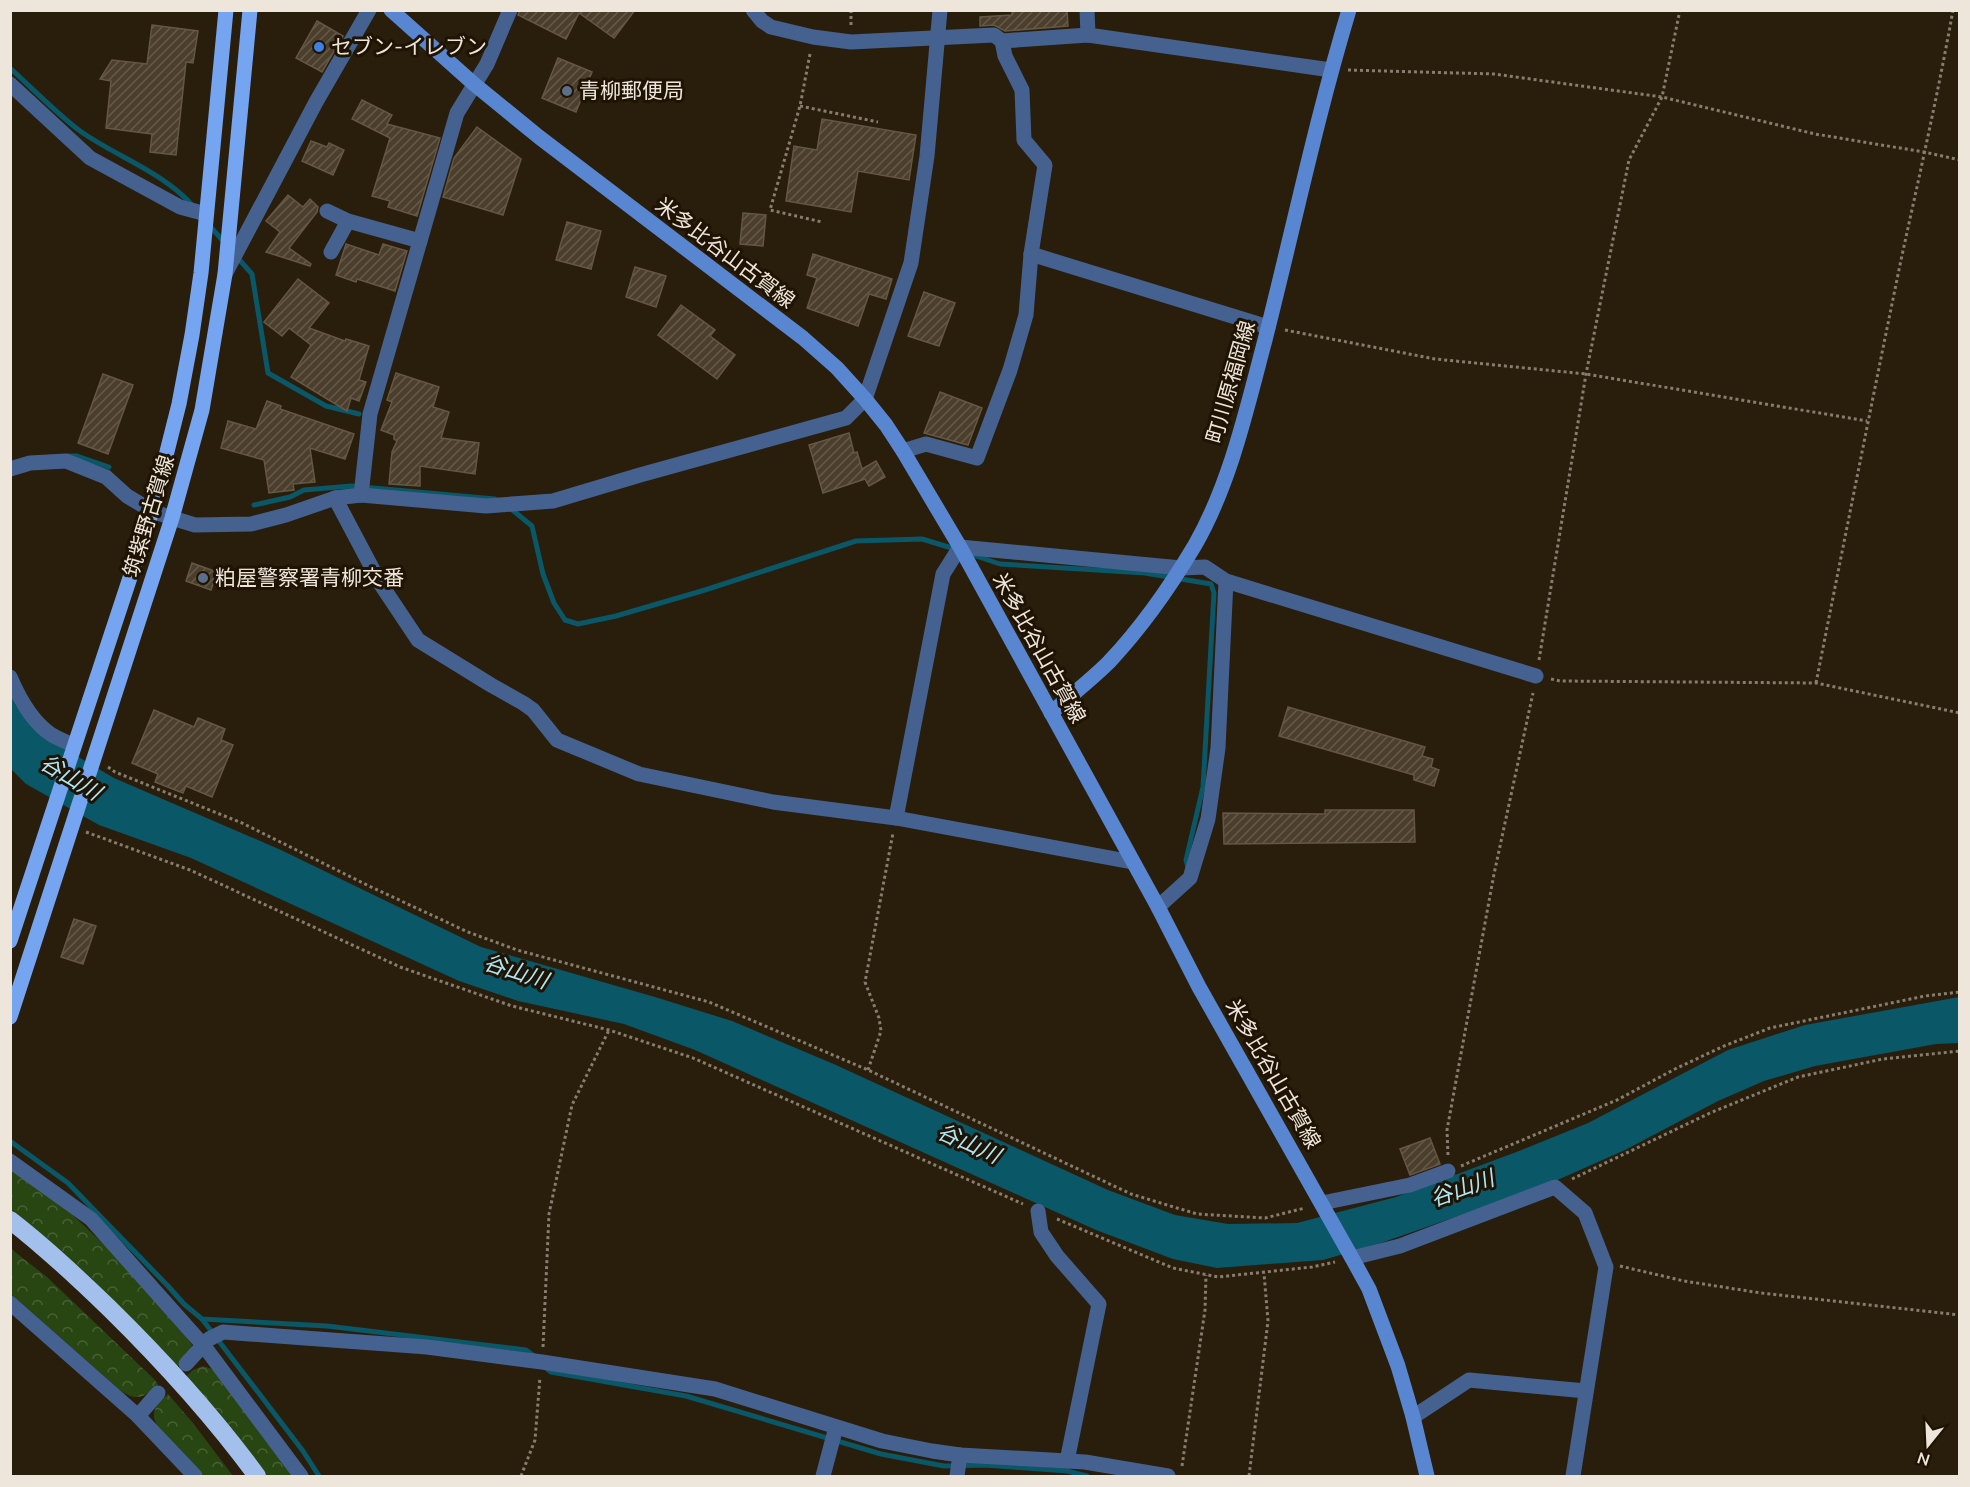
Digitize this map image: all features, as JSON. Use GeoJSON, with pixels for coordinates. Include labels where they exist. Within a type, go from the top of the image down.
{"type":"FeatureCollection","features":[{"type":"Feature","properties":{"kind":"highway"},"geometry":{"type":"LineString","coordinates":[[10,1220],[90,1289],[157,1356],[239,1451],[257,1476]]}},
{"type":"Feature","properties":{"kind":"highway"},"geometry":{"type":"LineString","coordinates":[[10,1235],[87,1303],[156,1372],[196,1415],[243,1476]]}},
{"type":"Feature","properties":{"kind":"main road","name":"筑紫野古賀線"},"geometry":{"type":"LineString","coordinates":[[10,941],[152,511],[179,404],[201,273],[226,10]]}},
{"type":"Feature","properties":{"kind":"main road","name":"筑紫野古賀線"},"geometry":{"type":"LineString","coordinates":[[10,1017],[172,518],[202,410],[225,274],[250,10]]}},
{"type":"Feature","properties":{"kind":"main road","name":"米多比谷山古賀線"},"geometry":{"type":"LineString","coordinates":[[391,10],[474,84],[636,212],[802,338],[837,368],[886,425],[960,547],[1158,907],[1199,987],[1351,1256],[1372,1299],[1398,1366],[1413,1417],[1426,1476]]}},
{"type":"Feature","properties":{"kind":"main road","name":"町川原福岡線"},"geometry":{"type":"LineString","coordinates":[[1051,712],[1107,664],[1136,633],[1196,543],[1219,493],[1246,415],[1331,70],[1349,10]]}},
{"type":"Feature","properties":{"kind":"street"},"geometry":{"type":"LineString","coordinates":[[225,274],[316,102],[369,10]]}},
{"type":"Feature","properties":{"kind":"street"},"geometry":{"type":"LineString","coordinates":[[361,495],[370,414],[457,113],[487,64],[510,10]]}},
{"type":"Feature","properties":{"kind":"street"},"geometry":{"type":"LineString","coordinates":[[753,10],[762,21],[771,27],[813,37],[851,42],[994,36],[1002,40],[1088,35],[1331,70]]}},
{"type":"Feature","properties":{"kind":"street"},"geometry":{"type":"LineString","coordinates":[[10,469],[30,464],[66,461],[106,477],[127,496],[152,511],[172,518],[195,525],[251,524],[335,498],[361,495],[486,506],[553,501],[846,418],[866,399],[911,263],[927,156],[940,10]]}},
{"type":"Feature","properties":{"kind":"street"},"geometry":{"type":"LineString","coordinates":[[1087,10],[1088,35]]}},
{"type":"Feature","properties":{"kind":"street"},"geometry":{"type":"LineString","coordinates":[[903,451],[926,444],[977,458],[1010,369],[1026,315],[1031,254],[1045,165],[1024,140],[1022,90],[1005,56],[1002,40]]}},
{"type":"Feature","properties":{"kind":"street"},"geometry":{"type":"LineString","coordinates":[[10,84],[90,158],[180,207],[206,214]]}},
{"type":"Feature","properties":{"kind":"street"},"geometry":{"type":"LineString","coordinates":[[327,211],[348,221],[420,240]]}},
{"type":"Feature","properties":{"kind":"street"},"geometry":{"type":"LineString","coordinates":[[331,252],[348,221]]}},
{"type":"Feature","properties":{"kind":"street"},"geometry":{"type":"LineString","coordinates":[[1031,254],[1268,327]]}},
{"type":"Feature","properties":{"kind":"street"},"geometry":{"type":"LineString","coordinates":[[335,498],[380,584],[418,640],[533,710],[557,740],[639,774],[773,802],[896,818],[1132,862]]}},
{"type":"Feature","properties":{"kind":"street"},"geometry":{"type":"LineString","coordinates":[[896,818],[942,574],[960,547],[1180,568],[1205,567],[1227,581],[1536,676]]}},
{"type":"Feature","properties":{"kind":"street"},"geometry":{"type":"LineString","coordinates":[[1158,907],[1191,878],[1208,819],[1218,748],[1227,581]]}},
{"type":"Feature","properties":{"kind":"street"},"geometry":{"type":"LineString","coordinates":[[10,678],[18,696],[35,719],[50,734],[73,749]]}},
{"type":"Feature","properties":{"kind":"street"},"geometry":{"type":"LineString","coordinates":[[10,1161],[91,1220],[204,1346],[301,1476]]}},
{"type":"Feature","properties":{"kind":"street"},"geometry":{"type":"LineString","coordinates":[[1322,1203],[1410,1185],[1448,1171]]}},
{"type":"Feature","properties":{"kind":"street"},"geometry":{"type":"LineString","coordinates":[[1351,1256],[1400,1246],[1555,1187],[1585,1213],[1606,1267],[1573,1476]]}},
{"type":"Feature","properties":{"kind":"street"},"geometry":{"type":"LineString","coordinates":[[1038,1211],[1041,1232],[1056,1256],[1099,1304],[1067,1461]]}},
{"type":"Feature","properties":{"kind":"street"},"geometry":{"type":"LineString","coordinates":[[10,1304],[138,1416],[195,1476]]}},
{"type":"Feature","properties":{"kind":"street"},"geometry":{"type":"LineString","coordinates":[[186,1364],[209,1338],[223,1332],[428,1347],[715,1389],[882,1441],[960,1455],[1085,1462],[1168,1476]]}},
{"type":"Feature","properties":{"kind":"street"},"geometry":{"type":"LineString","coordinates":[[1413,1417],[1469,1380],[1586,1391]]}},
{"type":"Feature","properties":{"kind":"street"},"geometry":{"type":"LineString","coordinates":[[138,1416],[158,1393]]}},
{"type":"Feature","properties":{"kind":"street"},"geometry":{"type":"LineString","coordinates":[[823,1476],[837,1427]]}},
{"type":"Feature","properties":{"kind":"street"},"geometry":{"type":"LineString","coordinates":[[957,1476],[960,1455]]}},
{"type":"Feature","properties":{"kind":"path"},"geometry":{"type":"LineString","coordinates":[[1680,10],[1662,97],[1629,160],[1586,374],[1536,676],[1494,874],[1447,1130],[1448,1171],[1617,1100],[1724,1046],[1770,1028],[1925,996],[1959,992]]}},
{"type":"Feature","properties":{"kind":"path"},"geometry":{"type":"LineString","coordinates":[[1816,683],[1868,422],[1938,93],[1953,10]]}},
{"type":"Feature","properties":{"kind":"path"},"geometry":{"type":"LineString","coordinates":[[813,37],[800,106],[770,210],[822,222]]}},
{"type":"Feature","properties":{"kind":"path"},"geometry":{"type":"LineString","coordinates":[[1331,70],[1494,74],[1662,97],[1815,134],[1959,160]]}},
{"type":"Feature","properties":{"kind":"path"},"geometry":{"type":"LineString","coordinates":[[800,106],[878,122]]}},
{"type":"Feature","properties":{"kind":"path"},"geometry":{"type":"LineString","coordinates":[[1268,327],[1435,359],[1586,374],[1868,422]]}},
{"type":"Feature","properties":{"kind":"path"},"geometry":{"type":"LineString","coordinates":[[1536,676],[1560,681],[1816,683],[1959,713]]}},
{"type":"Feature","properties":{"kind":"path"},"geometry":{"type":"LineString","coordinates":[[94,761],[115,772],[242,823],[468,932],[518,950],[709,1002],[868,1070],[1131,1194],[1197,1214],[1265,1218],[1322,1203]]}},
{"type":"Feature","properties":{"kind":"path"},"geometry":{"type":"LineString","coordinates":[[868,1070],[881,1031],[879,1018],[865,981],[896,818]]}},
{"type":"Feature","properties":{"kind":"path"},"geometry":{"type":"LineString","coordinates":[[75,821],[190,870],[400,967],[512,1006],[609,1030],[693,1058],[1105,1241],[1173,1268],[1218,1277],[1312,1268],[1351,1256]]}},
{"type":"Feature","properties":{"kind":"path"},"geometry":{"type":"LineString","coordinates":[[521,1476],[535,1440],[542,1362],[549,1214],[572,1105],[609,1030]]}},
{"type":"Feature","properties":{"kind":"path"},"geometry":{"type":"LineString","coordinates":[[1555,1187],[1710,1113],[1798,1077],[1883,1059],[1959,1051]]}},
{"type":"Feature","properties":{"kind":"path"},"geometry":{"type":"LineString","coordinates":[[1606,1267],[1623,1266],[1684,1281],[1761,1293],[1959,1315]]}},
{"type":"Feature","properties":{"kind":"path"},"geometry":{"type":"LineString","coordinates":[[1249,1476],[1268,1321],[1264,1273]]}},
{"type":"Feature","properties":{"kind":"path"},"geometry":{"type":"LineString","coordinates":[[1181,1476],[1205,1310],[1206,1275]]}},
{"type":"Feature","properties":{"kind":"green space"},"geometry":{"type":"Polygon","coordinates":[[[10,1170],[60,1203],[112,1252],[172,1317],[192,1345],[190,1353],[175,1369],[11,1214],[10,1170]]]}},
{"type":"Feature","properties":{"kind":"green space"},"geometry":{"type":"Polygon","coordinates":[[[10,1248],[47,1277],[158,1385],[141,1397],[121,1391],[11,1294],[10,1248]]]}},
{"type":"Feature","properties":{"kind":"green space"},"geometry":{"type":"Polygon","coordinates":[[[203,1366],[218,1371],[293,1476],[264,1476],[185,1377],[193,1370],[203,1366]]]}},
{"type":"Feature","properties":{"kind":"green space"},"geometry":{"type":"Polygon","coordinates":[[[168,1394],[233,1476],[202,1476],[160,1431],[154,1413],[158,1404],[168,1394]]]}},
{"type":"Feature","properties":{"kind":"water","name":"谷山川"},"geometry":{"type":"Polygon","coordinates":[[[10,694],[16,706],[48,739],[114,778],[281,850],[481,947],[732,1021],[836,1065],[1108,1190],[1175,1215],[1228,1224],[1297,1223],[1396,1197],[1588,1123],[1728,1050],[1805,1025],[1959,997],[1959,1043],[1936,1044],[1815,1066],[1764,1081],[1718,1101],[1625,1150],[1544,1186],[1378,1244],[1323,1260],[1217,1268],[1173,1259],[1096,1230],[695,1050],[624,1024],[518,1001],[459,981],[191,858],[99,825],[26,784],[11,769],[10,694]]]}},
{"type":"Feature","properties":{"kind":"building"},"geometry":{"type":"Polygon","coordinates":[[[520,10],[635,10],[614,38],[579,13],[566,39],[518,15],[520,10]]]}},
{"type":"Feature","properties":{"kind":"building"},"geometry":{"type":"Polygon","coordinates":[[[1012,10],[1067,10],[1068,26],[1005,31],[994,25],[980,26],[980,17],[1012,15],[1012,10]]]}},
{"type":"Feature","properties":{"kind":"building","name":"セブン-イレブン"},"geometry":{"type":"Polygon","coordinates":[[[317,21],[343,36],[322,72],[296,58],[317,21]]]}},
{"type":"Feature","properties":{"kind":"building"},"geometry":{"type":"Polygon","coordinates":[[[152,25],[198,31],[193,63],[186,62],[176,155],[150,152],[152,134],[106,128],[111,81],[100,79],[112,60],[147,64],[152,25]]]}},
{"type":"Feature","properties":{"kind":"building"},"geometry":{"type":"Polygon","coordinates":[[[558,58],[592,72],[576,112],[542,98],[558,58]]]}},
{"type":"Feature","properties":{"kind":"building"},"geometry":{"type":"Polygon","coordinates":[[[362,100],[392,115],[387,124],[440,138],[417,216],[388,207],[390,201],[372,196],[390,138],[352,119],[362,100]]]}},
{"type":"Feature","properties":{"kind":"building"},"geometry":{"type":"Polygon","coordinates":[[[822,119],[916,135],[909,180],[858,171],[851,212],[786,201],[794,146],[817,150],[822,119]]]}},
{"type":"Feature","properties":{"kind":"building"},"geometry":{"type":"Polygon","coordinates":[[[477,127],[521,159],[503,215],[443,197],[454,158],[477,127]]]}},
{"type":"Feature","properties":{"kind":"building"},"geometry":{"type":"Polygon","coordinates":[[[311,141],[327,147],[329,143],[344,150],[333,175],[302,161],[311,141]]]}},
{"type":"Feature","properties":{"kind":"building"},"geometry":{"type":"Polygon","coordinates":[[[288,195],[303,207],[310,199],[318,207],[317,212],[289,248],[311,264],[310,266],[266,252],[280,232],[266,221],[288,195]]]}},
{"type":"Feature","properties":{"kind":"building"},"geometry":{"type":"Polygon","coordinates":[[[743,213],[766,215],[763,246],[740,244],[743,213]]]}},
{"type":"Feature","properties":{"kind":"building"},"geometry":{"type":"Polygon","coordinates":[[[567,222],[601,231],[591,269],[556,260],[567,222]]]}},
{"type":"Feature","properties":{"kind":"building"},"geometry":{"type":"Polygon","coordinates":[[[346,244],[379,255],[383,244],[407,251],[395,291],[336,275],[346,244]]]}},
{"type":"Feature","properties":{"kind":"building"},"geometry":{"type":"Polygon","coordinates":[[[813,254],[892,279],[886,299],[869,294],[858,326],[807,308],[817,278],[807,275],[813,254]]]}},
{"type":"Feature","properties":{"kind":"building"},"geometry":{"type":"Polygon","coordinates":[[[635,267],[666,276],[656,307],[626,297],[635,267]]]}},
{"type":"Feature","properties":{"kind":"building"},"geometry":{"type":"Polygon","coordinates":[[[298,279],[329,303],[309,328],[345,341],[346,339],[369,346],[359,380],[366,382],[359,401],[351,398],[347,411],[291,377],[311,345],[289,328],[282,336],[264,322],[298,279]]]}},
{"type":"Feature","properties":{"kind":"building"},"geometry":{"type":"Polygon","coordinates":[[[924,292],[955,303],[939,346],[908,336],[924,292]]]}},
{"type":"Feature","properties":{"kind":"building"},"geometry":{"type":"Polygon","coordinates":[[[681,305],[715,330],[710,336],[735,355],[717,379],[658,335],[681,305]]]}},
{"type":"Feature","properties":{"kind":"building"},"geometry":{"type":"Polygon","coordinates":[[[396,373],[439,387],[433,407],[449,412],[441,438],[479,443],[475,474],[420,466],[420,486],[389,484],[392,452],[397,441],[394,435],[381,430],[392,402],[387,400],[396,373]]]}},
{"type":"Feature","properties":{"kind":"building"},"geometry":{"type":"Polygon","coordinates":[[[103,374],[133,385],[108,454],[78,443],[103,374]]]}},
{"type":"Feature","properties":{"kind":"building"},"geometry":{"type":"Polygon","coordinates":[[[940,392],[982,408],[968,445],[924,433],[940,392]]]}},
{"type":"Feature","properties":{"kind":"building"},"geometry":{"type":"Polygon","coordinates":[[[267,401],[281,406],[280,409],[354,434],[345,459],[310,448],[315,482],[293,484],[294,490],[269,493],[264,460],[221,448],[228,421],[256,429],[267,401]]]}},
{"type":"Feature","properties":{"kind":"building"},"geometry":{"type":"Polygon","coordinates":[[[849,433],[854,453],[857,452],[862,469],[876,461],[885,477],[869,486],[865,479],[823,493],[809,445],[849,433]]]}},
{"type":"Feature","properties":{"kind":"building"},"geometry":{"type":"Polygon","coordinates":[[[192,563],[217,572],[211,590],[186,581],[192,563]]]}},
{"type":"Feature","properties":{"kind":"building"},"geometry":{"type":"Polygon","coordinates":[[[1288,707],[1425,747],[1422,756],[1433,759],[1431,767],[1439,770],[1434,786],[1414,780],[1414,775],[1279,736],[1288,707]]]}},
{"type":"Feature","properties":{"kind":"building"},"geometry":{"type":"Polygon","coordinates":[[[154,710],[194,727],[198,718],[225,729],[221,740],[233,745],[212,797],[186,786],[183,793],[155,782],[158,774],[132,763],[154,710]]]}},
{"type":"Feature","properties":{"kind":"building"},"geometry":{"type":"Polygon","coordinates":[[[1325,810],[1414,810],[1415,842],[1224,844],[1223,813],[1325,814],[1325,810]]]}},
{"type":"Feature","properties":{"kind":"building"},"geometry":{"type":"Polygon","coordinates":[[[74,919],[96,926],[83,964],[61,957],[74,919]]]}},
{"type":"Feature","properties":{"kind":"building"},"geometry":{"type":"Polygon","coordinates":[[[1430,1138],[1440,1164],[1410,1175],[1400,1149],[1430,1138]]]}},
{"type":"Feature","properties":{"kind":"waterway"},"geometry":{"type":"LineString","coordinates":[[10,68],[80,131],[154,174],[193,206]]}},
{"type":"Feature","properties":{"kind":"waterway"},"geometry":{"type":"LineString","coordinates":[[208,224],[224,242]]}},
{"type":"Feature","properties":{"kind":"waterway"},"geometry":{"type":"LineString","coordinates":[[236,256],[252,274],[268,373],[326,406],[359,414]]}},
{"type":"Feature","properties":{"kind":"waterway"},"geometry":{"type":"LineString","coordinates":[[68,456],[77,456],[109,467]]}},
{"type":"Feature","properties":{"kind":"waterway"},"geometry":{"type":"LineString","coordinates":[[254,505],[290,497],[304,490],[351,486],[495,499]]}},
{"type":"Feature","properties":{"kind":"waterway"},"geometry":{"type":"LineString","coordinates":[[510,508],[532,526],[543,574],[554,603],[565,620],[578,624],[616,616],[705,590],[856,541],[922,539],[955,549]]}},
{"type":"Feature","properties":{"kind":"waterway"},"geometry":{"type":"LineString","coordinates":[[970,554],[1000,564],[1145,573],[1211,584],[1214,593],[1203,787],[1186,860],[1188,868]]}},
{"type":"Feature","properties":{"kind":"waterway"},"geometry":{"type":"LineString","coordinates":[[10,1141],[68,1183],[184,1304],[202,1319],[327,1326],[526,1350],[534,1356]]}},
{"type":"Feature","properties":{"kind":"waterway"},"geometry":{"type":"LineString","coordinates":[[202,1319],[303,1451],[319,1476]]}},
{"type":"Feature","properties":{"kind":"waterway"},"geometry":{"type":"LineString","coordinates":[[545,1367],[551,1372],[686,1396],[881,1454],[944,1466],[985,1465],[1067,1471],[1087,1476]]}},
{"type":"Feature","properties":{"kind":"place","name":"セブン-イレブン"},"geometry":{"type":"Point","coordinates":[319,47]}},
{"type":"Feature","properties":{"kind":"place","name":"青柳郵便局"},"geometry":{"type":"Point","coordinates":[567,91]}},
{"type":"Feature","properties":{"kind":"place","name":"粕屋警察署青柳交番"},"geometry":{"type":"Point","coordinates":[203,578]}}]}
